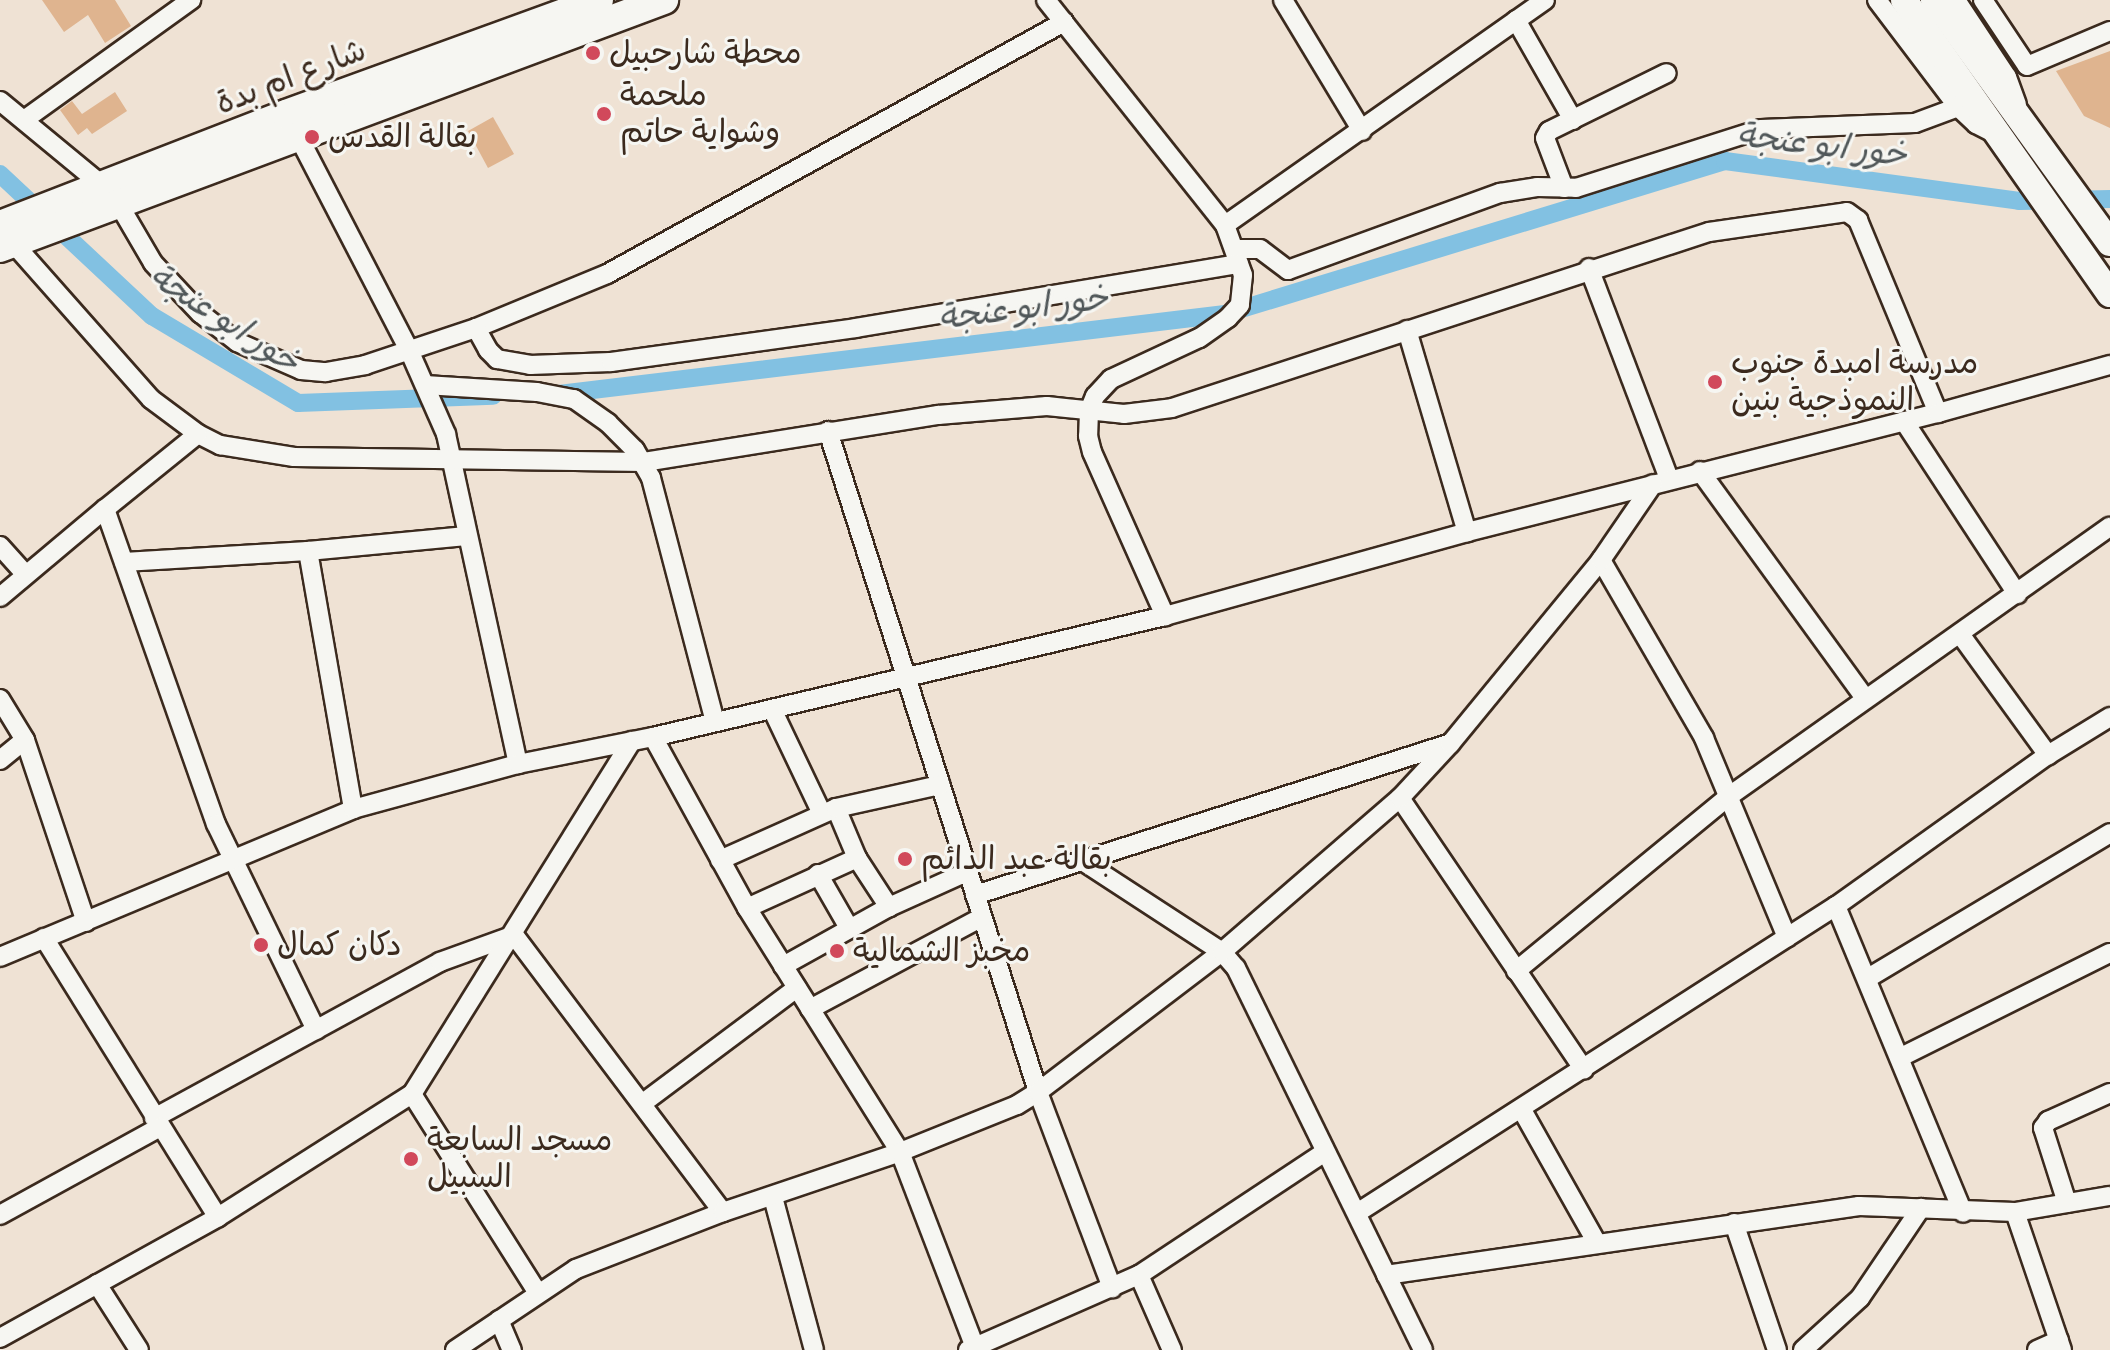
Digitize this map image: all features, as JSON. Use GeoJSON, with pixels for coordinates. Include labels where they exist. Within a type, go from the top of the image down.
{"type":"FeatureCollection","features":[{"type":"Feature","properties":{"kind":"main road"},"geometry":{"type":"LineString","coordinates":[[101,198],[297,134],[664,0]]}},
{"type":"Feature","properties":{"kind":"main road"},"geometry":{"type":"LineString","coordinates":[[1904,0],[1937,8],[2011,128],[2028,172],[2110,294]]}},
{"type":"Feature","properties":{"kind":"main road","name":"شارع ام بدة"},"geometry":{"type":"LineString","coordinates":[[9,235],[586,2]]}},
{"type":"Feature","properties":{"kind":"main road"},"geometry":{"type":"LineString","coordinates":[[2011,128],[2063,177],[2110,243]]}},
{"type":"Feature","properties":{"kind":"street"},"geometry":{"type":"LineString","coordinates":[[24,120],[191,0]]}},
{"type":"Feature","properties":{"kind":"street"},"geometry":{"type":"LineString","coordinates":[[1046,0],[1225,225],[1237,257],[1243,295],[1240,305],[1228,318],[1199,338],[1111,379],[1095,396],[1089,411],[1088,436],[1092,452],[1165,616]]}},
{"type":"Feature","properties":{"kind":"street"},"geometry":{"type":"LineString","coordinates":[[1283,0],[1362,131]]}},
{"type":"Feature","properties":{"kind":"street"},"geometry":{"type":"LineString","coordinates":[[1225,225],[1545,0]]}},
{"type":"Feature","properties":{"kind":"street"},"geometry":{"type":"LineString","coordinates":[[1877,0],[1958,107],[1976,124],[2011,128],[2007,77],[1937,8]]}},
{"type":"Feature","properties":{"kind":"street"},"geometry":{"type":"LineString","coordinates":[[1983,0],[2027,66],[2110,31]]}},
{"type":"Feature","properties":{"kind":"street"},"geometry":{"type":"LineString","coordinates":[[1516,20],[1573,120]]}},
{"type":"Feature","properties":{"kind":"street"},"geometry":{"type":"LineString","coordinates":[[0,101],[24,120],[101,198],[163,274],[214,326],[247,348],[290,367],[312,372],[365,365],[476,328],[640,257],[1064,22]]}},
{"type":"Feature","properties":{"kind":"street"},"geometry":{"type":"LineString","coordinates":[[1564,188],[1545,138],[1559,123],[1573,120],[1667,73]]}},
{"type":"Feature","properties":{"kind":"street"},"geometry":{"type":"LineString","coordinates":[[476,328],[488,350],[497,359],[530,365],[611,362],[856,328],[1237,257],[1260,249],[1288,270],[1500,193],[1537,187],[1576,188],[1761,129],[1915,123],[1958,107]]}},
{"type":"Feature","properties":{"kind":"street"},"geometry":{"type":"LineString","coordinates":[[297,134],[409,350],[453,460],[466,536],[518,764]]}},
{"type":"Feature","properties":{"kind":"street"},"geometry":{"type":"LineString","coordinates":[[9,235],[151,399],[198,434],[243,451],[294,457],[644,462],[828,431],[1028,407],[1124,414],[1191,403],[1589,268],[1747,224],[1847,212],[1858,220],[1938,413]]}},
{"type":"Feature","properties":{"kind":"street"},"geometry":{"type":"LineString","coordinates":[[1589,268],[1661,482]]}},
{"type":"Feature","properties":{"kind":"street"},"geometry":{"type":"LineString","coordinates":[[1407,330],[1467,532]]}},
{"type":"Feature","properties":{"kind":"street"},"geometry":{"type":"LineString","coordinates":[[0,957],[353,809],[518,764],[653,737],[1165,616],[1467,532],[1938,413],[2110,365]]}},
{"type":"Feature","properties":{"kind":"street"},"geometry":{"type":"LineString","coordinates":[[425,385],[537,392],[574,399],[608,423],[644,462],[715,722]]}},
{"type":"Feature","properties":{"kind":"street"},"geometry":{"type":"LineString","coordinates":[[1904,421],[2017,594]]}},
{"type":"Feature","properties":{"kind":"street"},"geometry":{"type":"LineString","coordinates":[[828,431],[1038,1092],[1112,1288]]}},
{"type":"Feature","properties":{"kind":"street"},"geometry":{"type":"LineString","coordinates":[[0,597],[198,434]]}},
{"type":"Feature","properties":{"kind":"street"},"geometry":{"type":"LineString","coordinates":[[1700,471],[1865,698]]}},
{"type":"Feature","properties":{"kind":"street"},"geometry":{"type":"LineString","coordinates":[[455,1350],[537,1292],[576,1269],[723,1212],[900,1152],[1017,1105],[1038,1092],[1222,952],[1400,798],[1450,744],[1661,482]]}},
{"type":"Feature","properties":{"kind":"street"},"geometry":{"type":"LineString","coordinates":[[105,509],[207,802],[231,859],[316,1030]]}},
{"type":"Feature","properties":{"kind":"street"},"geometry":{"type":"LineString","coordinates":[[1516,971],[1728,797],[2110,527]]}},
{"type":"Feature","properties":{"kind":"street"},"geometry":{"type":"LineString","coordinates":[[124,562],[308,551],[466,536]]}},
{"type":"Feature","properties":{"kind":"street"},"geometry":{"type":"LineString","coordinates":[[0,546],[25,574]]}},
{"type":"Feature","properties":{"kind":"street"},"geometry":{"type":"LineString","coordinates":[[308,551],[353,809]]}},
{"type":"Feature","properties":{"kind":"street"},"geometry":{"type":"LineString","coordinates":[[1601,560],[1674,681],[1704,738],[1787,937]]}},
{"type":"Feature","properties":{"kind":"street"},"geometry":{"type":"LineString","coordinates":[[1960,634],[2048,755]]}},
{"type":"Feature","properties":{"kind":"street"},"geometry":{"type":"LineString","coordinates":[[0,699],[25,740],[86,922]]}},
{"type":"Feature","properties":{"kind":"street"},"geometry":{"type":"LineString","coordinates":[[772,709],[829,811],[889,907]]}},
{"type":"Feature","properties":{"kind":"street"},"geometry":{"type":"LineString","coordinates":[[1357,1213],[1836,906],[2048,755],[2110,717]]}},
{"type":"Feature","properties":{"kind":"street"},"geometry":{"type":"LineString","coordinates":[[653,737],[747,908],[900,1152],[971,1348],[1139,1275],[1325,1152]]}},
{"type":"Feature","properties":{"kind":"street"},"geometry":{"type":"LineString","coordinates":[[0,760],[25,740]]}},
{"type":"Feature","properties":{"kind":"street"},"geometry":{"type":"LineString","coordinates":[[0,1338],[218,1217],[412,1094],[514,935],[632,741]]}},
{"type":"Feature","properties":{"kind":"street"},"geometry":{"type":"LineString","coordinates":[[975,895],[1450,744]]}},
{"type":"Feature","properties":{"kind":"street"},"geometry":{"type":"LineString","coordinates":[[720,860],[829,811],[940,785]]}},
{"type":"Feature","properties":{"kind":"street"},"geometry":{"type":"LineString","coordinates":[[1400,798],[1584,1070]]}},
{"type":"Feature","properties":{"kind":"street"},"geometry":{"type":"LineString","coordinates":[[1868,978],[2110,833]]}},
{"type":"Feature","properties":{"kind":"street"},"geometry":{"type":"LineString","coordinates":[[747,908],[857,858]]}},
{"type":"Feature","properties":{"kind":"street"},"geometry":{"type":"LineString","coordinates":[[1084,862],[1222,952],[1243,982],[1423,1350]]}},
{"type":"Feature","properties":{"kind":"street"},"geometry":{"type":"LineString","coordinates":[[783,966],[889,907],[967,872]]}},
{"type":"Feature","properties":{"kind":"street"},"geometry":{"type":"LineString","coordinates":[[818,874],[849,928]]}},
{"type":"Feature","properties":{"kind":"street"},"geometry":{"type":"LineString","coordinates":[[1836,906],[1963,1213]]}},
{"type":"Feature","properties":{"kind":"street"},"geometry":{"type":"LineString","coordinates":[[810,1009],[982,917]]}},
{"type":"Feature","properties":{"kind":"street"},"geometry":{"type":"LineString","coordinates":[[0,1215],[316,1030],[440,962],[514,935]]}},
{"type":"Feature","properties":{"kind":"street"},"geometry":{"type":"LineString","coordinates":[[514,935],[723,1212]]}},
{"type":"Feature","properties":{"kind":"street"},"geometry":{"type":"LineString","coordinates":[[44,938],[218,1217]]}},
{"type":"Feature","properties":{"kind":"street"},"geometry":{"type":"LineString","coordinates":[[1901,1057],[2110,953]]}},
{"type":"Feature","properties":{"kind":"street"},"geometry":{"type":"LineString","coordinates":[[643,1103],[797,988]]}},
{"type":"Feature","properties":{"kind":"street"},"geometry":{"type":"LineString","coordinates":[[2067,1203],[2043,1128],[2048,1121],[2110,1093]]}},
{"type":"Feature","properties":{"kind":"street"},"geometry":{"type":"LineString","coordinates":[[412,1094],[537,1292]]}},
{"type":"Feature","properties":{"kind":"street"},"geometry":{"type":"LineString","coordinates":[[1522,1110],[1597,1243]]}},
{"type":"Feature","properties":{"kind":"street"},"geometry":{"type":"LineString","coordinates":[[1386,1275],[1859,1206],[1963,1213],[2015,1212],[2110,1196]]}},
{"type":"Feature","properties":{"kind":"street"},"geometry":{"type":"LineString","coordinates":[[773,1197],[814,1350]]}},
{"type":"Feature","properties":{"kind":"street"},"geometry":{"type":"LineString","coordinates":[[1802,1350],[1860,1298],[1921,1208]]}},
{"type":"Feature","properties":{"kind":"street"},"geometry":{"type":"LineString","coordinates":[[2015,1212],[2061,1345],[2037,1350]]}},
{"type":"Feature","properties":{"kind":"street"},"geometry":{"type":"LineString","coordinates":[[1734,1223],[1777,1350]]}},
{"type":"Feature","properties":{"kind":"street"},"geometry":{"type":"LineString","coordinates":[[1139,1275],[1172,1350]]}},
{"type":"Feature","properties":{"kind":"street"},"geometry":{"type":"LineString","coordinates":[[97,1284],[139,1350]]}},
{"type":"Feature","properties":{"kind":"street"},"geometry":{"type":"LineString","coordinates":[[499,1320],[512,1350]]}},
{"type":"Feature","properties":{"kind":"building"},"geometry":{"type":"Polygon","coordinates":[[[42,0],[115,0],[131,26],[105,43],[88,15],[64,32],[42,0]]]}},
{"type":"Feature","properties":{"kind":"building"},"geometry":{"type":"Polygon","coordinates":[[[2110,51],[2110,128],[2084,116],[2056,71],[2110,51]]]}},
{"type":"Feature","properties":{"kind":"building"},"geometry":{"type":"Polygon","coordinates":[[[115,92],[127,111],[92,134],[87,128],[78,135],[60,110],[72,101],[82,114],[115,92]]]}},
{"type":"Feature","properties":{"kind":"building"},"geometry":{"type":"Polygon","coordinates":[[[493,117],[514,154],[488,168],[468,131],[493,117]]]}},
{"type":"Feature","properties":{"kind":"waterway","name":"خور ابو عنجة"},"geometry":{"type":"LineString","coordinates":[[559,394],[1225,314],[1725,161],[2019,201],[2110,199]]}},
{"type":"Feature","properties":{"kind":"waterway","name":"خور ابو عنجة"},"geometry":{"type":"LineString","coordinates":[[0,174],[152,316],[298,403],[493,396]]}},
{"type":"Feature","properties":{"kind":"place","name":"محطة شارحبيل"},"geometry":{"type":"Point","coordinates":[593,53]}},
{"type":"Feature","properties":{"kind":"place","name":"ملحمة وشواية حاتم"},"geometry":{"type":"Point","coordinates":[604,114]}},
{"type":"Feature","properties":{"kind":"place","name":"بقالة القدس"},"geometry":{"type":"Point","coordinates":[312,137]}},
{"type":"Feature","properties":{"kind":"place","name":"مدرسة امبدة جنوب النموذجية بنين"},"geometry":{"type":"Point","coordinates":[1715,382]}},
{"type":"Feature","properties":{"kind":"place","name":"بقالة عبد الدائم"},"geometry":{"type":"Point","coordinates":[905,859]}},
{"type":"Feature","properties":{"kind":"place","name":"دكان كمال"},"geometry":{"type":"Point","coordinates":[261,945]}},
{"type":"Feature","properties":{"kind":"place","name":"مخبز الشمالية"},"geometry":{"type":"Point","coordinates":[837,951]}},
{"type":"Feature","properties":{"kind":"place","name":"مسجد السابعة السبيل"},"geometry":{"type":"Point","coordinates":[411,1159]}}]}
